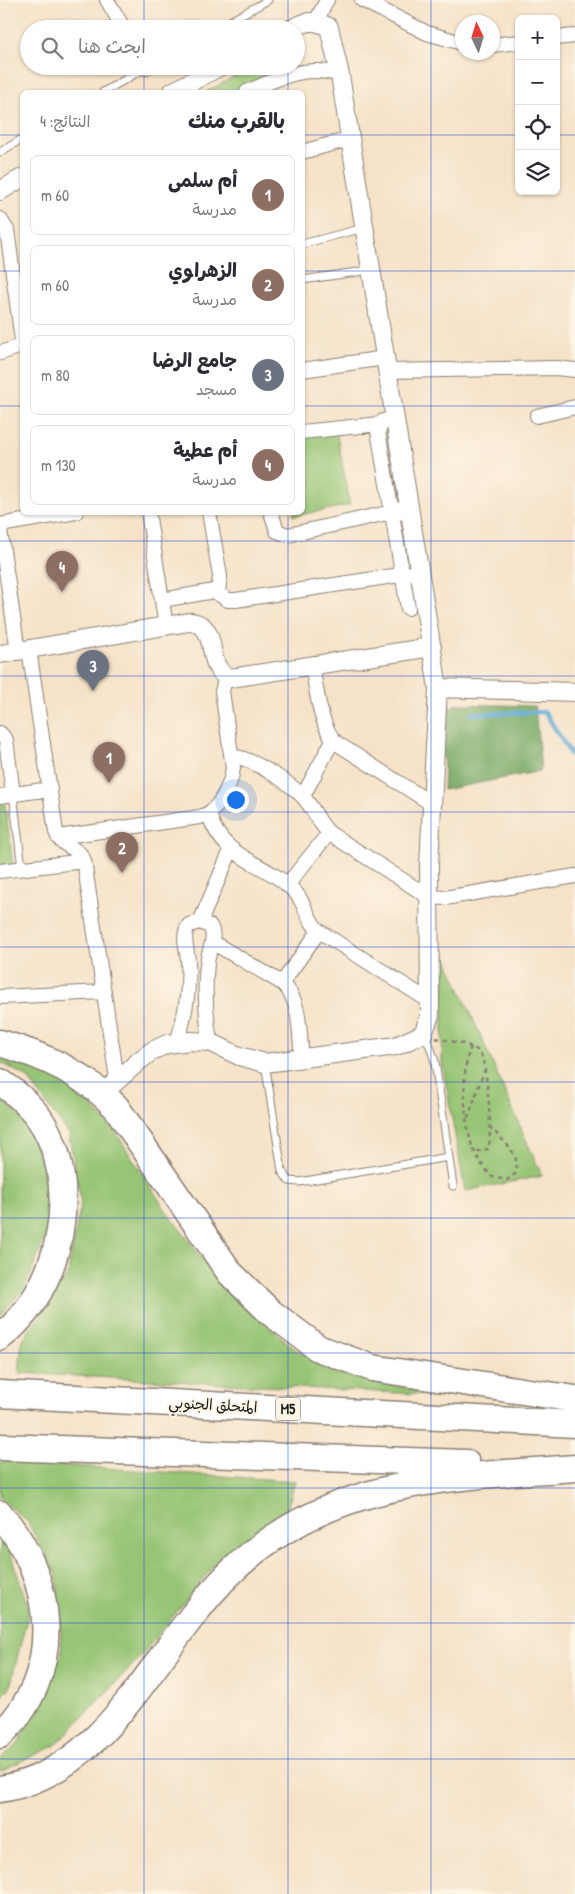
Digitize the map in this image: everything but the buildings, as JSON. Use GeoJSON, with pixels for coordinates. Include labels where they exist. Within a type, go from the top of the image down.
{"type":"FeatureCollection","features":[{"type":"Feature","properties":{"kind":"highway"},"geometry":{"type":"LineString","coordinates":[[0,1043],[33,1052],[81,1076],[110,1086],[116,1107],[230,1273],[270,1312],[318,1348],[372,1368],[575,1399]]}},
{"type":"Feature","properties":{"kind":"highway"},"geometry":{"type":"LineString","coordinates":[[0,1082],[17,1094],[37,1116],[51,1142],[60,1170],[62,1200],[61,1231],[53,1263],[39,1292],[23,1314],[0,1337]]}},
{"type":"Feature","properties":{"kind":"highway","name":"المتحلق الجنوبي"},"geometry":{"type":"LineString","coordinates":[[0,1394],[575,1424]]}},
{"type":"Feature","properties":{"kind":"highway"},"geometry":{"type":"LineString","coordinates":[[0,1447],[575,1468]]}},
{"type":"Feature","properties":{"kind":"highway"},"geometry":{"type":"LineString","coordinates":[[0,1790],[47,1774],[83,1750],[111,1723],[195,1612],[222,1582],[244,1560],[304,1518],[368,1493],[403,1485],[449,1477],[575,1468]]}},
{"type":"Feature","properties":{"kind":"highway"},"geometry":{"type":"LineString","coordinates":[[0,1514],[29,1555],[45,1612],[45,1642],[40,1671],[29,1698],[12,1723],[0,1735]]}},
{"type":"Feature","properties":{"kind":"street"},"geometry":{"type":"LineString","coordinates":[[107,0],[119,20]]}},
{"type":"Feature","properties":{"kind":"street"},"geometry":{"type":"LineString","coordinates":[[316,21],[327,0]]}},
{"type":"Feature","properties":{"kind":"street"},"geometry":{"type":"LineString","coordinates":[[362,0],[427,33],[455,40]]}},
{"type":"Feature","properties":{"kind":"street"},"geometry":{"type":"LineString","coordinates":[[305,23],[316,21],[328,27],[340,75],[386,365],[387,421],[409,509],[411,573],[408,608]]}},
{"type":"Feature","properties":{"kind":"street"},"geometry":{"type":"LineString","coordinates":[[560,38],[575,36]]}},
{"type":"Feature","properties":{"kind":"street"},"geometry":{"type":"LineString","coordinates":[[500,44],[515,42]]}},
{"type":"Feature","properties":{"kind":"street"},"geometry":{"type":"LineString","coordinates":[[305,71],[310,70],[340,75]]}},
{"type":"Feature","properties":{"kind":"street"},"geometry":{"type":"LineString","coordinates":[[176,90],[204,75]]}},
{"type":"Feature","properties":{"kind":"street"},"geometry":{"type":"LineString","coordinates":[[252,90],[288,75]]}},
{"type":"Feature","properties":{"kind":"street"},"geometry":{"type":"LineString","coordinates":[[305,151],[350,138]]}},
{"type":"Feature","properties":{"kind":"street"},"geometry":{"type":"LineString","coordinates":[[0,191],[20,179]]}},
{"type":"Feature","properties":{"kind":"street"},"geometry":{"type":"LineString","coordinates":[[0,219],[7,230],[6,266],[19,286],[20,304]]}},
{"type":"Feature","properties":{"kind":"street"},"geometry":{"type":"LineString","coordinates":[[0,353],[20,347]]}},
{"type":"Feature","properties":{"kind":"street"},"geometry":{"type":"LineString","coordinates":[[305,370],[386,365],[575,370]]}},
{"type":"Feature","properties":{"kind":"street"},"geometry":{"type":"LineString","coordinates":[[537,416],[575,407]]}},
{"type":"Feature","properties":{"kind":"street"},"geometry":{"type":"LineString","coordinates":[[305,432],[387,421]]}},
{"type":"Feature","properties":{"kind":"street"},"geometry":{"type":"LineString","coordinates":[[110,1086],[152,1051],[191,1040],[210,1042],[239,1056],[265,1063],[396,1046],[412,1041],[423,1034],[428,1025],[431,1002],[429,897],[438,688],[432,647],[392,512],[378,431],[387,421]]}},
{"type":"Feature","properties":{"kind":"street"},"geometry":{"type":"LineString","coordinates":[[272,515],[277,531],[288,534],[409,509]]}},
{"type":"Feature","properties":{"kind":"street"},"geometry":{"type":"LineString","coordinates":[[0,525],[58,515]]}},
{"type":"Feature","properties":{"kind":"street"},"geometry":{"type":"LineString","coordinates":[[148,515],[166,626]]}},
{"type":"Feature","properties":{"kind":"street"},"geometry":{"type":"LineString","coordinates":[[210,515],[220,576],[218,592]]}},
{"type":"Feature","properties":{"kind":"street"},"geometry":{"type":"LineString","coordinates":[[0,530],[58,837],[65,846],[79,852],[84,861],[104,992],[110,1086]]}},
{"type":"Feature","properties":{"kind":"street"},"geometry":{"type":"LineString","coordinates":[[162,600],[218,592],[228,600],[236,600],[411,573]]}},
{"type":"Feature","properties":{"kind":"street"},"geometry":{"type":"LineString","coordinates":[[0,654],[195,622],[205,628],[210,638],[218,669],[226,676],[237,677],[432,647]]}},
{"type":"Feature","properties":{"kind":"street"},"geometry":{"type":"LineString","coordinates":[[312,666],[326,730],[333,740],[432,804]]}},
{"type":"Feature","properties":{"kind":"street"},"geometry":{"type":"LineString","coordinates":[[58,837],[209,814],[216,806],[231,777],[233,758],[222,691],[226,676]]}},
{"type":"Feature","properties":{"kind":"street"},"geometry":{"type":"LineString","coordinates":[[438,688],[575,692]]}},
{"type":"Feature","properties":{"kind":"street"},"geometry":{"type":"LineString","coordinates":[[0,733],[6,740],[7,795],[50,789]]}},
{"type":"Feature","properties":{"kind":"street"},"geometry":{"type":"LineString","coordinates":[[303,796],[333,740]]}},
{"type":"Feature","properties":{"kind":"street"},"geometry":{"type":"LineString","coordinates":[[233,758],[248,760],[303,796],[316,818],[329,833],[429,897],[445,898],[575,876]]}},
{"type":"Feature","properties":{"kind":"street"},"geometry":{"type":"LineString","coordinates":[[209,814],[215,831],[231,850],[287,885],[301,899],[309,919],[319,931],[431,1002]]}},
{"type":"Feature","properties":{"kind":"street"},"geometry":{"type":"LineString","coordinates":[[287,885],[329,833]]}},
{"type":"Feature","properties":{"kind":"street"},"geometry":{"type":"LineString","coordinates":[[200,922],[231,850]]}},
{"type":"Feature","properties":{"kind":"street"},"geometry":{"type":"LineString","coordinates":[[0,871],[84,861]]}},
{"type":"Feature","properties":{"kind":"street"},"geometry":{"type":"LineString","coordinates":[[177,1043],[186,1003],[189,978],[185,935],[190,925],[200,922],[205,923],[213,931],[206,965],[205,1004],[210,1042]]}},
{"type":"Feature","properties":{"kind":"street"},"geometry":{"type":"LineString","coordinates":[[282,983],[319,931]]}},
{"type":"Feature","properties":{"kind":"street"},"geometry":{"type":"LineString","coordinates":[[212,942],[282,983],[294,998],[302,1059]]}},
{"type":"Feature","properties":{"kind":"street"},"geometry":{"type":"LineString","coordinates":[[0,997],[104,992]]}},
{"type":"Feature","properties":{"kind":"street"},"geometry":{"type":"LineString","coordinates":[[186,1003],[205,1004]]}},
{"type":"Feature","properties":{"kind":"lane"},"geometry":{"type":"LineString","coordinates":[[232,20],[268,0]]}},
{"type":"Feature","properties":{"kind":"lane"},"geometry":{"type":"LineString","coordinates":[[107,90],[133,75]]}},
{"type":"Feature","properties":{"kind":"lane"},"geometry":{"type":"LineString","coordinates":[[0,152],[20,140]]}},
{"type":"Feature","properties":{"kind":"lane"},"geometry":{"type":"LineString","coordinates":[[305,243],[364,228]]}},
{"type":"Feature","properties":{"kind":"lane"},"geometry":{"type":"LineString","coordinates":[[305,280],[371,270]]}},
{"type":"Feature","properties":{"kind":"lane"},"geometry":{"type":"LineString","coordinates":[[7,795],[22,868]]}},
{"type":"Feature","properties":{"kind":"lane"},"geometry":{"type":"LineString","coordinates":[[423,1034],[430,1046],[435,1062],[453,1186]]}},
{"type":"Feature","properties":{"kind":"lane"},"geometry":{"type":"LineString","coordinates":[[265,1063],[282,1170],[289,1181],[299,1182],[449,1157]]}},
{"type":"Feature","properties":{"kind":"path"},"geometry":{"type":"LineString","coordinates":[[423,1034],[471,1047],[481,1054],[492,1128],[488,1149],[475,1152]]}},
{"type":"Feature","properties":{"kind":"path"},"geometry":{"type":"LineString","coordinates":[[471,1047],[466,1062],[468,1120],[475,1152],[492,1177],[502,1180],[515,1174],[517,1166],[513,1152],[492,1128]]}},
{"type":"Feature","properties":{"kind":"path"},"geometry":{"type":"LineString","coordinates":[[468,1120],[484,1070]]}},
{"type":"Feature","properties":{"kind":"green space"},"geometry":{"type":"Polygon","coordinates":[[[237,75],[267,75],[235,90],[210,90],[237,75]]]}},
{"type":"Feature","properties":{"kind":"green space"},"geometry":{"type":"Polygon","coordinates":[[[336,430],[350,505],[305,514],[305,436],[336,430]]]}},
{"type":"Feature","properties":{"kind":"green space"},"geometry":{"type":"Polygon","coordinates":[[[457,704],[535,706],[541,771],[443,790],[444,765],[437,714],[457,704]]]}},
{"type":"Feature","properties":{"kind":"green space"},"geometry":{"type":"Polygon","coordinates":[[[0,798],[4,798],[13,866],[0,867],[0,798]]]}},
{"type":"Feature","properties":{"kind":"green space"},"geometry":{"type":"Polygon","coordinates":[[[445,955],[542,1176],[465,1191],[442,1062],[445,955]]]}},
{"type":"Feature","properties":{"kind":"green space"},"geometry":{"type":"Polygon","coordinates":[[[0,1052],[65,1077],[116,1133],[165,1209],[220,1283],[297,1351],[354,1376],[435,1395],[19,1373],[22,1341],[68,1274],[81,1202],[69,1134],[27,1077],[0,1062],[0,1052]]]}},
{"type":"Feature","properties":{"kind":"green space"},"geometry":{"type":"Polygon","coordinates":[[[0,1099],[24,1119],[49,1180],[48,1230],[25,1288],[0,1316],[0,1099]]]}},
{"type":"Feature","properties":{"kind":"green space"},"geometry":{"type":"Polygon","coordinates":[[[0,1461],[295,1481],[287,1510],[215,1564],[141,1656],[56,1745],[0,1771],[0,1760],[19,1743],[62,1654],[57,1575],[27,1521],[0,1498],[0,1461]]]}},
{"type":"Feature","properties":{"kind":"green space"},"geometry":{"type":"Polygon","coordinates":[[[0,1539],[9,1549],[29,1610],[10,1687],[0,1699],[0,1539]]]}},
{"type":"Feature","properties":{"kind":"waterway"},"geometry":{"type":"LineString","coordinates":[[471,714],[545,712],[571,755],[575,756]]}},
{"type":"Feature","properties":{"kind":"place","name":"أم عطية"},"geometry":{"type":"Point","coordinates":[62,592]}},
{"type":"Feature","properties":{"kind":"place","name":"جامع الرضا"},"geometry":{"type":"Point","coordinates":[93,691]}},
{"type":"Feature","properties":{"kind":"place","name":"أم سلمى"},"geometry":{"type":"Point","coordinates":[109,783]}},
{"type":"Feature","properties":{"kind":"place","name":"الزهراوي"},"geometry":{"type":"Point","coordinates":[122,873]}}]}
